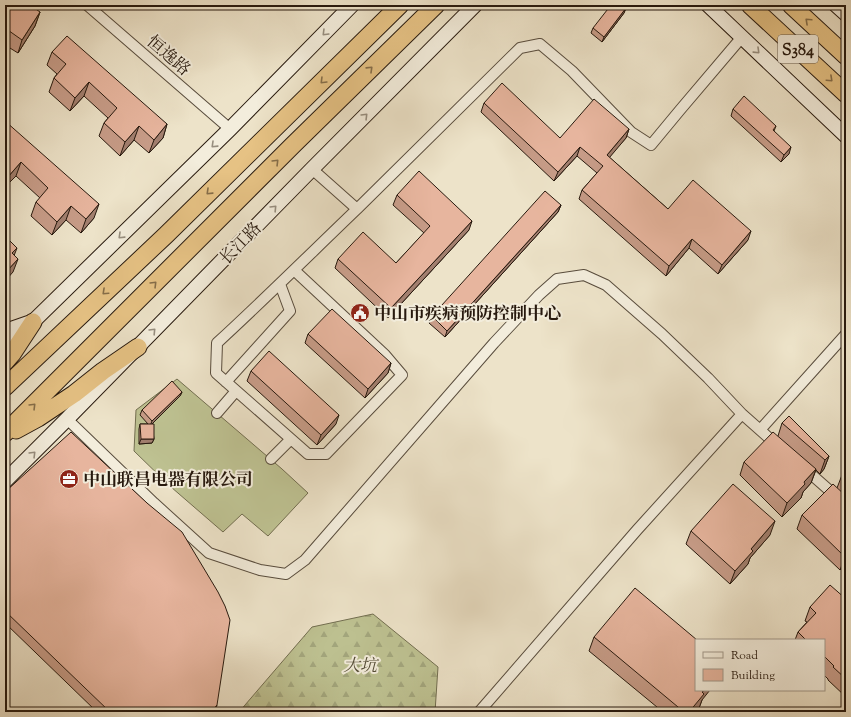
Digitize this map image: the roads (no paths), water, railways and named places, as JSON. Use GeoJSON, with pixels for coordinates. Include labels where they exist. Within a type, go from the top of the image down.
{"type":"FeatureCollection","features":[{"type":"Feature","properties":{"kind":"highway"},"geometry":{"type":"LineString","coordinates":[[5,387],[166,234],[400,5]]}},
{"type":"Feature","properties":{"kind":"highway","name":"长江路"},"geometry":{"type":"LineString","coordinates":[[5,434],[292,146],[436,5]]}},
{"type":"Feature","properties":{"kind":"highway","name":"S384"},"geometry":{"type":"LineString","coordinates":[[750,5],[846,94]]}},
{"type":"Feature","properties":{"kind":"highway","name":"S384"},"geometry":{"type":"LineString","coordinates":[[790,5],[846,56]]}},
{"type":"Feature","properties":{"kind":"highway"},"geometry":{"type":"LineString","coordinates":[[5,362],[33,322]]}},
{"type":"Feature","properties":{"kind":"highway"},"geometry":{"type":"LineString","coordinates":[[5,434],[44,414],[138,347]]}},
{"type":"Feature","properties":{"kind":"main road"},"geometry":{"type":"LineString","coordinates":[[5,348],[230,129],[352,5]]}},
{"type":"Feature","properties":{"kind":"main road"},"geometry":{"type":"LineString","coordinates":[[472,9],[487,5]]}},
{"type":"Feature","properties":{"kind":"main road"},"geometry":{"type":"LineString","coordinates":[[708,5],[846,136]]}},
{"type":"Feature","properties":{"kind":"main road"},"geometry":{"type":"LineString","coordinates":[[836,5],[846,14]]}},
{"type":"Feature","properties":{"kind":"main road","name":"长江路"},"geometry":{"type":"LineString","coordinates":[[5,481],[312,169],[472,9]]}},
{"type":"Feature","properties":{"kind":"main road"},"geometry":{"type":"LineString","coordinates":[[5,331],[33,322]]}},
{"type":"Feature","properties":{"kind":"street","name":"恒逸路"},"geometry":{"type":"LineString","coordinates":[[87,5],[230,129]]}},
{"type":"Feature","properties":{"kind":"street"},"geometry":{"type":"LineString","coordinates":[[294,270],[385,356],[402,375],[326,454],[308,454],[216,373],[217,343],[280,284],[294,270],[357,209],[520,48],[540,44],[572,71],[632,132],[651,146],[742,37]]}},
{"type":"Feature","properties":{"kind":"street"},"geometry":{"type":"LineString","coordinates":[[312,169],[357,209]]}},
{"type":"Feature","properties":{"kind":"street"},"geometry":{"type":"LineString","coordinates":[[67,419],[154,503],[209,553],[260,570],[286,574],[305,560],[494,343],[539,295],[557,279],[584,275],[606,285],[662,334],[708,378],[742,414],[783,450]]}},
{"type":"Feature","properties":{"kind":"street"},"geometry":{"type":"LineString","coordinates":[[226,382],[290,311],[280,284]]}},
{"type":"Feature","properties":{"kind":"street"},"geometry":{"type":"LineString","coordinates":[[760,430],[846,334]]}},
{"type":"Feature","properties":{"kind":"street"},"geometry":{"type":"LineString","coordinates":[[217,413],[236,391]]}},
{"type":"Feature","properties":{"kind":"street"},"geometry":{"type":"LineString","coordinates":[[479,712],[637,530],[742,414]]}},
{"type":"Feature","properties":{"kind":"street"},"geometry":{"type":"LineString","coordinates":[[271,459],[291,439]]}},
{"type":"Feature","properties":{"kind":"street"},"geometry":{"type":"LineString","coordinates":[[794,460],[846,505]]}},
{"type":"Feature","properties":{"kind":"place","name":"中山市疾病预防控制中心"},"geometry":{"type":"Point","coordinates":[360,313]}},
{"type":"Feature","properties":{"kind":"place","name":"中山联昌电器有限公司"},"geometry":{"type":"Point","coordinates":[69,479]}},
{"type":"Feature","properties":{"kind":"park label","name":"大坑"},"geometry":{"type":"Point","coordinates":[360,665]}}]}
